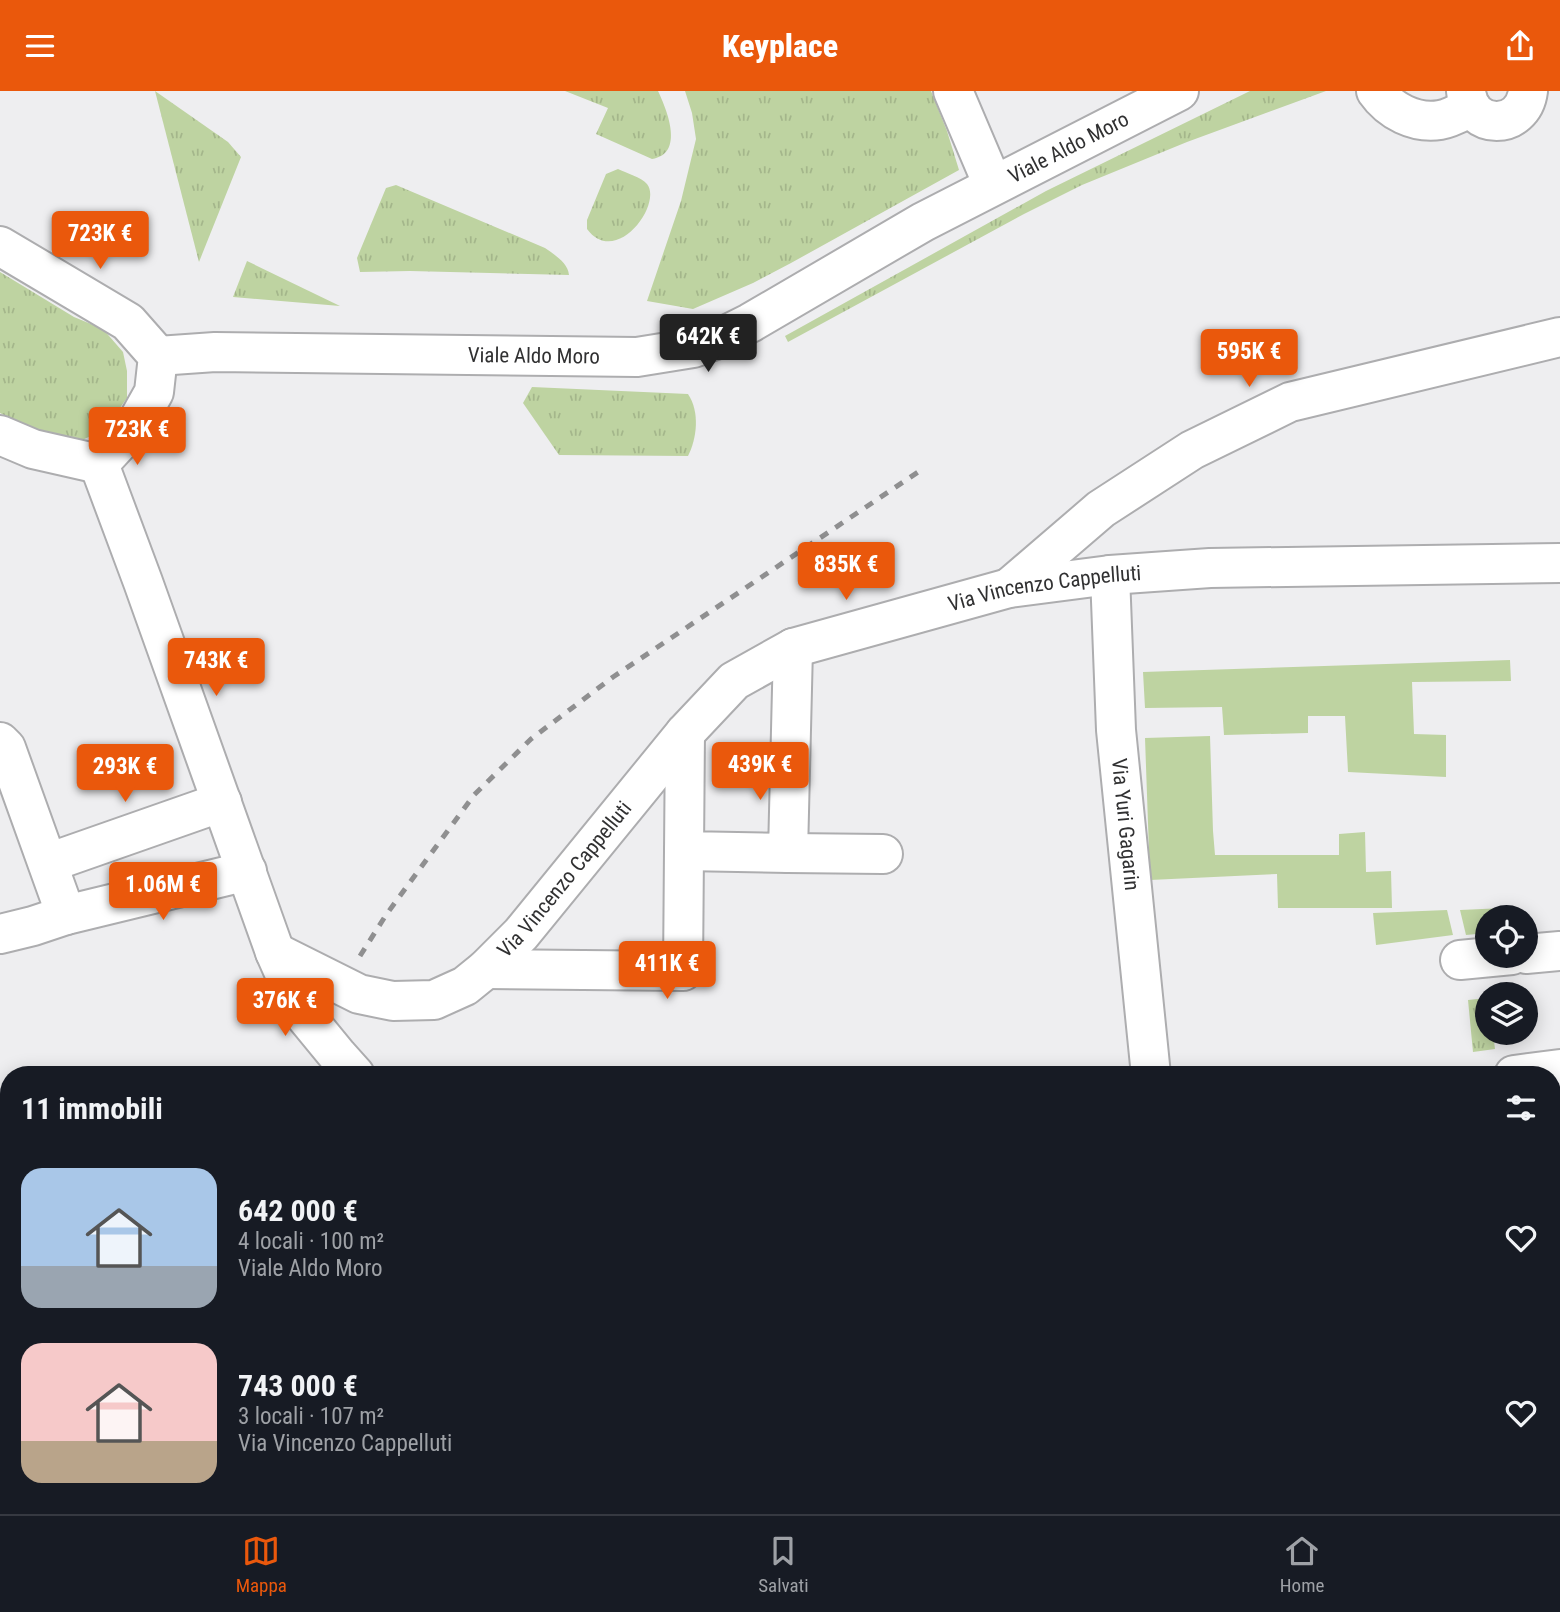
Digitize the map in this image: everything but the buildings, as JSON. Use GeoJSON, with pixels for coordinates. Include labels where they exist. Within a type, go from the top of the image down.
{"type":"FeatureCollection","features":[{"type":"Feature","properties":{"kind":"street"},"geometry":{"type":"LineString","coordinates":[[953,91],[993,185]]}},
{"type":"Feature","properties":{"kind":"street","name":"Viale Aldo Moro"},"geometry":{"type":"LineString","coordinates":[[159,356],[215,352],[638,357],[693,348],[750,323],[923,222],[1179,91]]}},
{"type":"Feature","properties":{"kind":"street"},"geometry":{"type":"LineString","coordinates":[[1376,91],[1381,99],[1404,115],[1418,120],[1438,121],[1453,117],[1469,99],[1483,118],[1492,121],[1512,118],[1526,103],[1528,91]]}},
{"type":"Feature","properties":{"kind":"street"},"geometry":{"type":"LineString","coordinates":[[0,246],[128,322],[159,356],[154,392],[136,424],[99,464]]}},
{"type":"Feature","properties":{"kind":"street"},"geometry":{"type":"LineString","coordinates":[[1009,588],[1101,509],[1192,450],[1290,402],[1560,337]]}},
{"type":"Feature","properties":{"kind":"street"},"geometry":{"type":"LineString","coordinates":[[0,435],[33,449],[99,464]]}},
{"type":"Feature","properties":{"kind":"street"},"geometry":{"type":"LineString","coordinates":[[99,464],[275,952],[301,1011],[347,1066]]}},
{"type":"Feature","properties":{"kind":"street","name":"Via Vincenzo Cappelluti"},"geometry":{"type":"LineString","coordinates":[[275,952],[359,994],[393,1002],[434,1000],[465,986],[522,934],[685,733],[734,681],[793,647],[1009,588],[1110,575],[1210,568],[1560,563]]}},
{"type":"Feature","properties":{"kind":"street","name":"Via Yuri Gagarin"},"geometry":{"type":"LineString","coordinates":[[1110,575],[1116,730],[1151,1066]]}},
{"type":"Feature","properties":{"kind":"street"},"geometry":{"type":"LineString","coordinates":[[788,853],[793,647]]}},
{"type":"Feature","properties":{"kind":"street"},"geometry":{"type":"LineString","coordinates":[[486,969],[682,971],[685,733]]}},
{"type":"Feature","properties":{"kind":"street"},"geometry":{"type":"LineString","coordinates":[[0,742],[6,748],[66,915]]}},
{"type":"Feature","properties":{"kind":"street"},"geometry":{"type":"LineString","coordinates":[[48,863],[222,802]]}},
{"type":"Feature","properties":{"kind":"street"},"geometry":{"type":"LineString","coordinates":[[684,852],[883,854]]}},
{"type":"Feature","properties":{"kind":"street"},"geometry":{"type":"LineString","coordinates":[[0,934],[247,871]]}},
{"type":"Feature","properties":{"kind":"street"},"geometry":{"type":"LineString","coordinates":[[1538,953],[1560,951]]}},
{"type":"Feature","properties":{"kind":"street"},"geometry":{"type":"LineString","coordinates":[[1460,960],[1475,959]]}},
{"type":"Feature","properties":{"kind":"green space"},"geometry":{"type":"Polygon","coordinates":[[[155,91],[228,142],[241,157],[199,262],[155,91]]]}},
{"type":"Feature","properties":{"kind":"green space"},"geometry":{"type":"Polygon","coordinates":[[[565,91],[658,91],[671,130],[668,149],[652,159],[596,134],[608,108],[565,91]]]}},
{"type":"Feature","properties":{"kind":"green space"},"geometry":{"type":"Polygon","coordinates":[[[685,91],[931,91],[959,170],[753,283],[693,309],[647,301],[681,201],[696,139],[685,91]]]}},
{"type":"Feature","properties":{"kind":"green space"},"geometry":{"type":"Polygon","coordinates":[[[1250,91],[1326,91],[1187,142],[1082,185],[788,342],[785,336],[1046,191],[1250,91]]]}},
{"type":"Feature","properties":{"kind":"green space"},"geometry":{"type":"Polygon","coordinates":[[[618,169],[647,184],[650,193],[648,205],[634,229],[623,237],[611,241],[599,239],[587,229],[587,220],[606,174],[618,169]]]}},
{"type":"Feature","properties":{"kind":"green space"},"geometry":{"type":"Polygon","coordinates":[[[396,185],[545,248],[564,263],[569,275],[360,272],[357,258],[386,188],[396,185]]]}},
{"type":"Feature","properties":{"kind":"green space"},"geometry":{"type":"Polygon","coordinates":[[[247,261],[340,306],[233,297],[247,261]]]}},
{"type":"Feature","properties":{"kind":"green space"},"geometry":{"type":"Polygon","coordinates":[[[0,272],[74,317],[103,329],[123,352],[127,371],[127,398],[104,430],[80,441],[37,432],[0,413],[0,272]]]}},
{"type":"Feature","properties":{"kind":"green space"},"geometry":{"type":"Polygon","coordinates":[[[532,387],[688,394],[696,417],[691,449],[688,456],[559,455],[523,403],[532,387]]]}},
{"type":"Feature","properties":{"kind":"green space"},"geometry":{"type":"Polygon","coordinates":[[[1510,660],[1511,681],[1412,682],[1414,734],[1446,735],[1446,777],[1348,772],[1345,716],[1308,716],[1308,733],[1224,735],[1222,707],[1145,708],[1143,672],[1510,660]]]}},
{"type":"Feature","properties":{"kind":"green space"},"geometry":{"type":"Polygon","coordinates":[[[1210,736],[1215,855],[1339,855],[1339,834],[1365,832],[1366,872],[1391,871],[1392,908],[1278,908],[1277,874],[1150,880],[1145,738],[1210,736]]]}},
{"type":"Feature","properties":{"kind":"green space"},"geometry":{"type":"Polygon","coordinates":[[[1475,909],[1475,934],[1466,935],[1460,910],[1475,909]]]}},
{"type":"Feature","properties":{"kind":"green space"},"geometry":{"type":"Polygon","coordinates":[[[1447,910],[1453,935],[1376,945],[1373,913],[1447,910]]]}},
{"type":"Feature","properties":{"kind":"green space"},"geometry":{"type":"Polygon","coordinates":[[[1475,999],[1475,1045],[1494,1045],[1495,1049],[1473,1052],[1468,1000],[1475,999]]]}},
{"type":"Feature","properties":{"kind":"railway"},"geometry":{"type":"LineString","coordinates":[[360,956],[386,915],[474,795],[531,739],[613,677],[924,468]]}}]}
